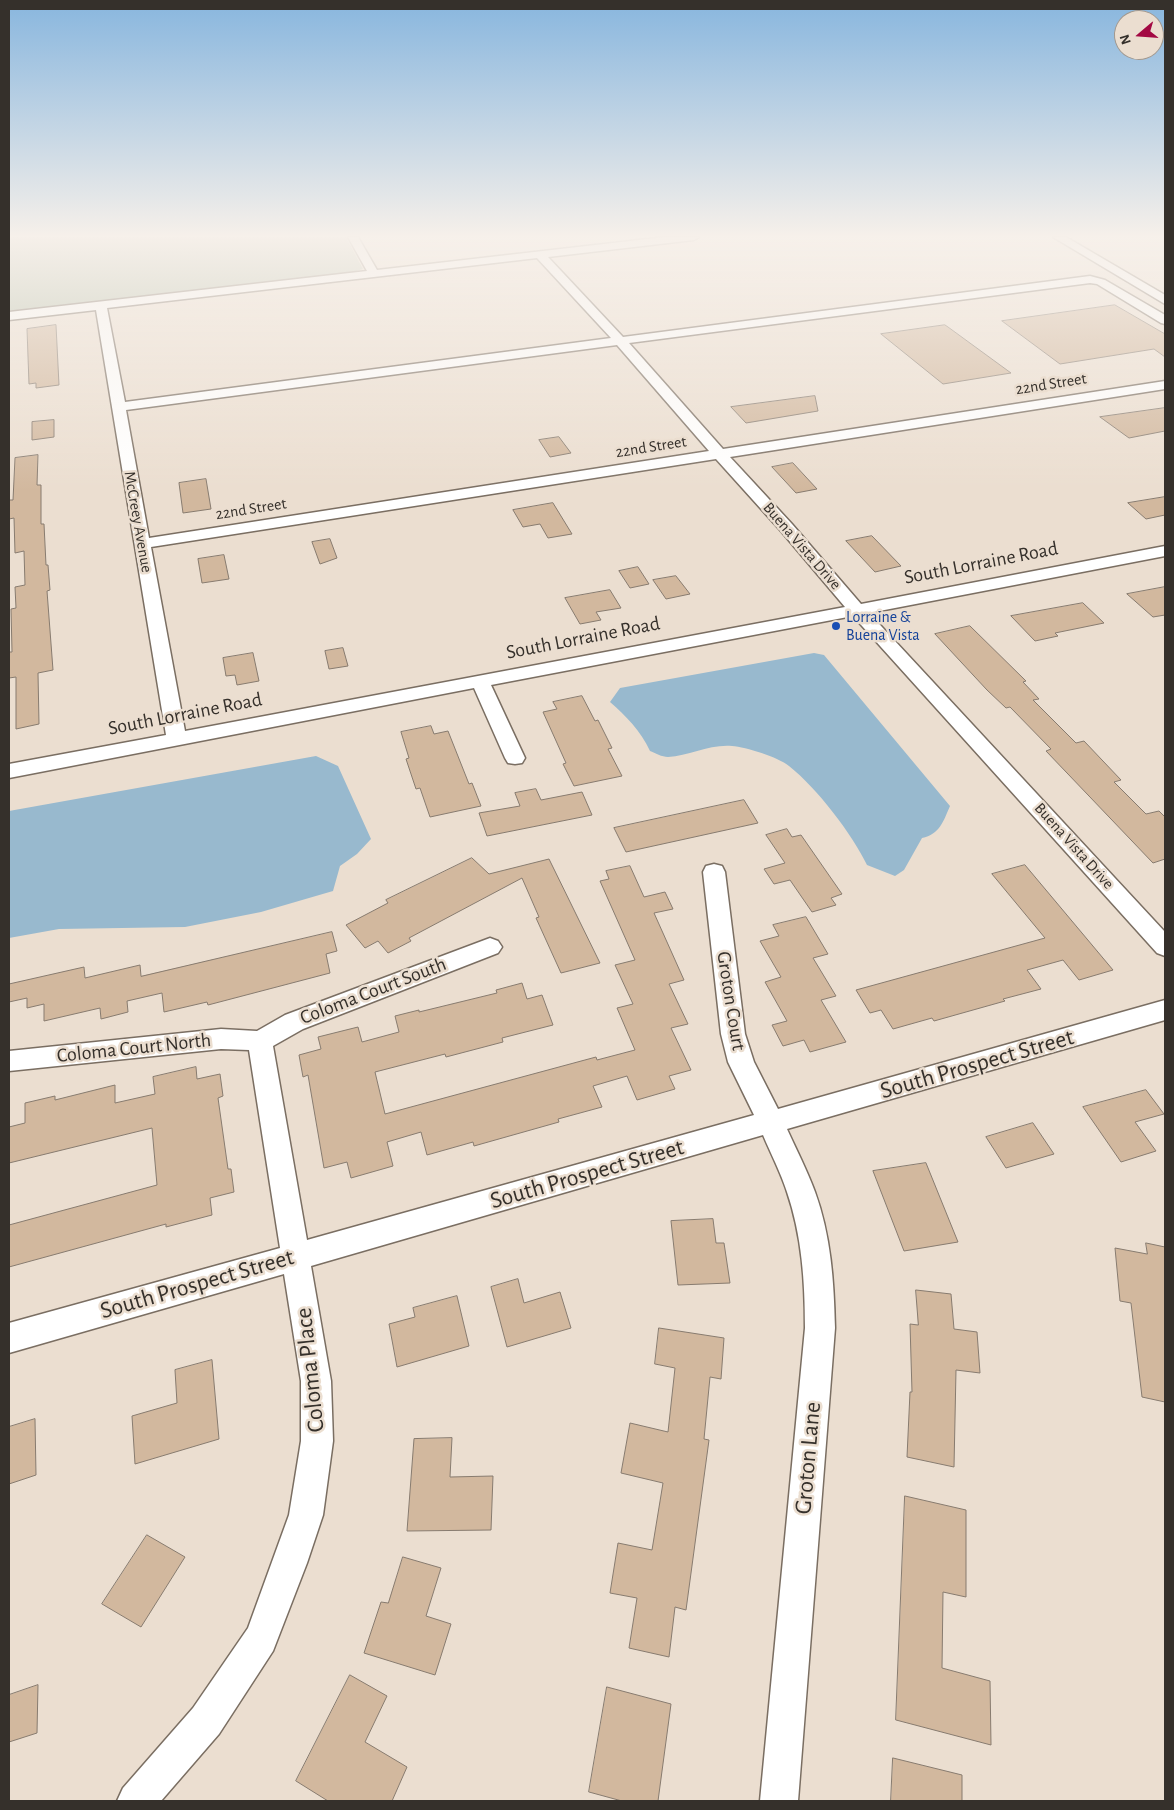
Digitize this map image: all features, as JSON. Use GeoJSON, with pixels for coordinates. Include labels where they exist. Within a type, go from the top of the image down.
{"type":"FeatureCollection","features":[{"type":"Feature","properties":{"kind":"street","name":"McCreey Avenue"},"geometry":{"type":"LineString","coordinates":[[104,321],[176,738]]}},
{"type":"Feature","properties":{"kind":"street","name":"Buena Vista Drive"},"geometry":{"type":"LineString","coordinates":[[602,321],[857,610],[1165,947]]}},
{"type":"Feature","properties":{"kind":"street"},"geometry":{"type":"LineString","coordinates":[[118,407],[768,321]]}},
{"type":"Feature","properties":{"kind":"street","name":"22nd Street"},"geometry":{"type":"LineString","coordinates":[[142,544],[1165,385]]}},
{"type":"Feature","properties":{"kind":"street","name":"South Lorraine Road"},"geometry":{"type":"LineString","coordinates":[[9,772],[176,738],[1165,551]]}},
{"type":"Feature","properties":{"kind":"street"},"geometry":{"type":"LineString","coordinates":[[480,681],[515,758]]}},
{"type":"Feature","properties":{"kind":"street","name":"Groton Court"},"geometry":{"type":"LineString","coordinates":[[714,872],[733,1034],[744,1069],[771,1122]]}},
{"type":"Feature","properties":{"kind":"street","name":"Coloma Court South"},"geometry":{"type":"LineString","coordinates":[[260,1041],[294,1022],[490,948]]}},
{"type":"Feature","properties":{"kind":"street","name":"South Prospect Street"},"geometry":{"type":"LineString","coordinates":[[9,1338],[1165,1010]]}},
{"type":"Feature","properties":{"kind":"street","name":"Coloma Court North"},"geometry":{"type":"LineString","coordinates":[[9,1060],[221,1039],[260,1041]]}},
{"type":"Feature","properties":{"kind":"street","name":"Coloma Place"},"geometry":{"type":"LineString","coordinates":[[136,1801],[206,1721],[261,1639],[306,1515],[316,1458],[318,1408],[316,1381],[260,1041]]}},
{"type":"Feature","properties":{"kind":"street","name":"Groton Lane"},"geometry":{"type":"LineString","coordinates":[[771,1122],[801,1192],[812,1232],[819,1277],[820,1328],[778,1801]]}},
{"type":"Feature","properties":{"kind":"water"},"geometry":{"type":"Polygon","coordinates":[[[814,653],[824,655],[950,806],[937,830],[933,834],[922,838],[904,870],[895,876],[867,865],[833,812],[811,786],[789,766],[762,753],[732,746],[716,747],[676,756],[661,756],[650,751],[633,724],[610,702],[620,688],[814,653]]]}},
{"type":"Feature","properties":{"kind":"water"},"geometry":{"type":"Polygon","coordinates":[[[316,756],[338,766],[371,839],[357,854],[340,866],[333,891],[261,912],[185,927],[59,929],[9,938],[9,811],[316,756]]]}},
{"type":"Feature","properties":{"kind":"building"},"geometry":{"type":"Polygon","coordinates":[[[1003,321],[1143,321],[1165,334],[1165,357],[1154,349],[1060,364],[1003,321]]]}},
{"type":"Feature","properties":{"kind":"building"},"geometry":{"type":"Polygon","coordinates":[[[56,325],[59,385],[36,388],[36,383],[29,384],[27,329],[56,325]]]}},
{"type":"Feature","properties":{"kind":"building"},"geometry":{"type":"Polygon","coordinates":[[[945,325],[1011,373],[943,384],[881,334],[945,325]]]}},
{"type":"Feature","properties":{"kind":"building"},"geometry":{"type":"Polygon","coordinates":[[[815,396],[818,411],[746,423],[731,407],[815,396]]]}},
{"type":"Feature","properties":{"kind":"building"},"geometry":{"type":"Polygon","coordinates":[[[1165,408],[1165,431],[1129,438],[1100,417],[1165,408]]]}},
{"type":"Feature","properties":{"kind":"building"},"geometry":{"type":"Polygon","coordinates":[[[54,420],[54,437],[32,440],[32,422],[54,420]]]}},
{"type":"Feature","properties":{"kind":"building"},"geometry":{"type":"Polygon","coordinates":[[[559,437],[571,453],[550,457],[539,440],[559,437]]]}},
{"type":"Feature","properties":{"kind":"building"},"geometry":{"type":"Polygon","coordinates":[[[38,455],[37,485],[41,485],[41,524],[44,524],[46,565],[48,565],[50,590],[47,591],[53,670],[38,673],[39,724],[16,729],[16,677],[9,678],[9,652],[12,652],[11,609],[16,608],[15,587],[25,585],[24,551],[15,553],[14,518],[9,519],[9,500],[13,500],[15,458],[38,455]]]}},
{"type":"Feature","properties":{"kind":"building"},"geometry":{"type":"Polygon","coordinates":[[[793,463],[817,489],[796,493],[772,467],[793,463]]]}},
{"type":"Feature","properties":{"kind":"building"},"geometry":{"type":"Polygon","coordinates":[[[206,479],[211,509],[183,513],[179,483],[206,479]]]}},
{"type":"Feature","properties":{"kind":"building"},"geometry":{"type":"Polygon","coordinates":[[[1165,497],[1165,515],[1146,519],[1128,503],[1165,497]]]}},
{"type":"Feature","properties":{"kind":"building"},"geometry":{"type":"Polygon","coordinates":[[[553,503],[572,534],[548,538],[540,524],[523,527],[513,510],[553,503]]]}},
{"type":"Feature","properties":{"kind":"building"},"geometry":{"type":"Polygon","coordinates":[[[872,536],[901,566],[875,572],[846,541],[872,536]]]}},
{"type":"Feature","properties":{"kind":"building"},"geometry":{"type":"Polygon","coordinates":[[[330,539],[337,558],[320,564],[312,542],[330,539]]]}},
{"type":"Feature","properties":{"kind":"building"},"geometry":{"type":"Polygon","coordinates":[[[224,555],[229,579],[202,583],[198,559],[224,555]]]}},
{"type":"Feature","properties":{"kind":"building"},"geometry":{"type":"Polygon","coordinates":[[[638,567],[649,584],[630,588],[619,571],[638,567]]]}},
{"type":"Feature","properties":{"kind":"building"},"geometry":{"type":"Polygon","coordinates":[[[676,576],[690,594],[666,599],[653,580],[676,576]]]}},
{"type":"Feature","properties":{"kind":"building"},"geometry":{"type":"Polygon","coordinates":[[[1165,587],[1165,615],[1153,617],[1127,594],[1165,587]]]}},
{"type":"Feature","properties":{"kind":"building"},"geometry":{"type":"Polygon","coordinates":[[[610,590],[621,608],[596,612],[601,620],[580,624],[565,598],[610,590]]]}},
{"type":"Feature","properties":{"kind":"building"},"geometry":{"type":"Polygon","coordinates":[[[1083,603],[1104,623],[1055,633],[1058,636],[1035,641],[1011,616],[1083,603]]]}},
{"type":"Feature","properties":{"kind":"building"},"geometry":{"type":"Polygon","coordinates":[[[970,626],[1026,681],[1023,682],[1039,699],[1033,700],[1076,743],[1084,741],[1121,780],[1114,782],[1146,814],[1159,811],[1165,817],[1165,859],[1153,863],[1046,751],[1051,749],[1010,707],[1006,708],[987,690],[935,634],[970,626]]]}},
{"type":"Feature","properties":{"kind":"building"},"geometry":{"type":"Polygon","coordinates":[[[343,648],[348,666],[329,669],[325,651],[343,648]]]}},
{"type":"Feature","properties":{"kind":"building"},"geometry":{"type":"Polygon","coordinates":[[[253,653],[259,681],[237,685],[235,675],[226,676],[223,658],[253,653]]]}},
{"type":"Feature","properties":{"kind":"building"},"geometry":{"type":"Polygon","coordinates":[[[582,696],[595,721],[598,720],[612,748],[608,749],[622,776],[574,786],[563,764],[566,763],[543,712],[557,709],[553,702],[582,696]]]}},
{"type":"Feature","properties":{"kind":"building"},"geometry":{"type":"Polygon","coordinates":[[[431,726],[434,734],[448,731],[469,784],[472,783],[481,806],[430,817],[420,788],[416,789],[406,759],[409,758],[401,732],[431,726]]]}},
{"type":"Feature","properties":{"kind":"building"},"geometry":{"type":"Polygon","coordinates":[[[536,789],[541,800],[582,792],[592,815],[487,836],[479,813],[520,806],[515,793],[536,789]]]}},
{"type":"Feature","properties":{"kind":"building"},"geometry":{"type":"Polygon","coordinates":[[[744,800],[758,823],[626,852],[614,828],[744,800]]]}},
{"type":"Feature","properties":{"kind":"building"},"geometry":{"type":"Polygon","coordinates":[[[787,829],[792,837],[801,835],[842,894],[831,898],[836,905],[812,912],[790,880],[774,884],[764,869],[785,863],[766,835],[787,829]]]}},
{"type":"Feature","properties":{"kind":"building"},"geometry":{"type":"Polygon","coordinates":[[[472,858],[489,874],[549,859],[600,963],[561,973],[536,918],[539,917],[522,878],[409,938],[411,941],[388,953],[378,941],[365,948],[346,925],[388,903],[386,900],[472,858]]]}},
{"type":"Feature","properties":{"kind":"building"},"geometry":{"type":"Polygon","coordinates":[[[1025,865],[1113,970],[1079,980],[1063,960],[1027,970],[1041,989],[934,1021],[932,1018],[893,1029],[881,1010],[870,1013],[856,990],[1045,938],[992,874],[1025,865]]]}},
{"type":"Feature","properties":{"kind":"building"},"geometry":{"type":"Polygon","coordinates":[[[630,866],[644,897],[665,892],[673,909],[654,913],[684,980],[669,984],[688,1024],[671,1028],[691,1070],[669,1076],[675,1089],[637,1100],[627,1076],[593,1086],[602,1107],[558,1119],[559,1122],[474,1146],[473,1142],[427,1155],[421,1132],[387,1142],[393,1166],[351,1178],[347,1162],[324,1168],[308,1075],[303,1077],[299,1055],[321,1049],[318,1037],[358,1027],[362,1042],[399,1032],[395,1016],[497,993],[496,990],[522,983],[527,999],[542,995],[553,1025],[502,1038],[503,1042],[446,1057],[445,1054],[375,1072],[385,1114],[596,1057],[597,1060],[635,1050],[617,1008],[633,1004],[615,965],[635,960],[600,881],[609,879],[606,871],[630,866]]]}},
{"type":"Feature","properties":{"kind":"building"},"geometry":{"type":"Polygon","coordinates":[[[806,917],[828,954],[813,958],[836,996],[821,1000],[846,1042],[810,1052],[804,1040],[783,1046],[772,1025],[787,1021],[765,982],[781,977],[760,941],[779,936],[773,925],[806,917]]]}},
{"type":"Feature","properties":{"kind":"building"},"geometry":{"type":"Polygon","coordinates":[[[332,932],[337,951],[326,954],[330,973],[208,1005],[207,1002],[164,1012],[162,993],[127,1001],[128,1012],[101,1019],[100,1008],[44,1021],[44,1004],[27,1008],[27,998],[9,1002],[9,984],[84,967],[85,978],[140,965],[141,976],[332,932]]]}},
{"type":"Feature","properties":{"kind":"building"},"geometry":{"type":"Polygon","coordinates":[[[196,1067],[197,1079],[220,1074],[223,1096],[218,1098],[228,1169],[231,1169],[234,1192],[210,1198],[212,1215],[166,1227],[166,1224],[9,1267],[9,1225],[157,1185],[152,1128],[9,1163],[9,1127],[25,1123],[25,1103],[55,1096],[55,1100],[115,1085],[115,1103],[155,1094],[153,1077],[196,1067]]]}},
{"type":"Feature","properties":{"kind":"building"},"geometry":{"type":"Polygon","coordinates":[[[1146,1090],[1164,1114],[1135,1122],[1156,1151],[1121,1162],[1083,1107],[1146,1090]]]}},
{"type":"Feature","properties":{"kind":"building"},"geometry":{"type":"Polygon","coordinates":[[[1033,1123],[1054,1154],[1006,1168],[986,1137],[1033,1123]]]}},
{"type":"Feature","properties":{"kind":"building"},"geometry":{"type":"Polygon","coordinates":[[[926,1163],[958,1242],[904,1251],[873,1171],[926,1163]]]}},
{"type":"Feature","properties":{"kind":"building"},"geometry":{"type":"Polygon","coordinates":[[[713,1219],[716,1243],[724,1243],[730,1283],[678,1285],[671,1221],[713,1219]]]}},
{"type":"Feature","properties":{"kind":"building"},"geometry":{"type":"Polygon","coordinates":[[[1146,1243],[1165,1247],[1165,1402],[1142,1397],[1131,1303],[1120,1301],[1115,1248],[1147,1254],[1146,1243]]]}},
{"type":"Feature","properties":{"kind":"building"},"geometry":{"type":"Polygon","coordinates":[[[518,1279],[524,1303],[560,1292],[571,1328],[507,1347],[491,1287],[518,1279]]]}},
{"type":"Feature","properties":{"kind":"building"},"geometry":{"type":"Polygon","coordinates":[[[916,1290],[951,1294],[954,1329],[977,1332],[980,1373],[956,1370],[954,1467],[907,1457],[910,1392],[912,1392],[910,1324],[918,1325],[916,1290]]]}},
{"type":"Feature","properties":{"kind":"building"},"geometry":{"type":"Polygon","coordinates":[[[457,1296],[469,1346],[397,1367],[389,1324],[415,1317],[413,1308],[457,1296]]]}},
{"type":"Feature","properties":{"kind":"building"},"geometry":{"type":"Polygon","coordinates":[[[659,1328],[724,1338],[721,1379],[710,1377],[704,1439],[709,1440],[686,1610],[675,1607],[669,1657],[629,1648],[637,1598],[610,1593],[618,1543],[652,1550],[663,1483],[621,1473],[630,1423],[668,1432],[675,1368],[655,1364],[659,1328]]]}},
{"type":"Feature","properties":{"kind":"building"},"geometry":{"type":"Polygon","coordinates":[[[212,1360],[219,1439],[135,1464],[132,1416],[177,1403],[175,1370],[212,1360]]]}},
{"type":"Feature","properties":{"kind":"building"},"geometry":{"type":"Polygon","coordinates":[[[35,1419],[36,1475],[9,1484],[9,1427],[35,1419]]]}},
{"type":"Feature","properties":{"kind":"building"},"geometry":{"type":"Polygon","coordinates":[[[452,1438],[450,1477],[493,1476],[491,1530],[407,1531],[414,1439],[452,1438]]]}},
{"type":"Feature","properties":{"kind":"building"},"geometry":{"type":"Polygon","coordinates":[[[905,1496],[966,1510],[966,1597],[943,1592],[942,1668],[990,1681],[991,1745],[896,1720],[905,1496]]]}},
{"type":"Feature","properties":{"kind":"building"},"geometry":{"type":"Polygon","coordinates":[[[147,1535],[185,1557],[141,1627],[102,1604],[147,1535]]]}},
{"type":"Feature","properties":{"kind":"building"},"geometry":{"type":"Polygon","coordinates":[[[403,1557],[441,1568],[426,1616],[451,1624],[435,1675],[364,1653],[381,1602],[388,1603],[403,1557]]]}},
{"type":"Feature","properties":{"kind":"building"},"geometry":{"type":"Polygon","coordinates":[[[350,1675],[387,1696],[365,1742],[407,1767],[392,1801],[328,1801],[296,1781],[350,1675]]]}},
{"type":"Feature","properties":{"kind":"building"},"geometry":{"type":"Polygon","coordinates":[[[38,1685],[37,1733],[9,1742],[9,1695],[38,1685]]]}},
{"type":"Feature","properties":{"kind":"building"},"geometry":{"type":"Polygon","coordinates":[[[607,1687],[671,1704],[658,1801],[622,1801],[589,1792],[607,1687]]]}},
{"type":"Feature","properties":{"kind":"building"},"geometry":{"type":"Polygon","coordinates":[[[893,1758],[962,1775],[962,1801],[891,1801],[893,1758]]]}},
{"type":"Feature","properties":{"kind":"place","name":"Lorraine & Buena Vista"},"geometry":{"type":"Point","coordinates":[836,626]}}]}
